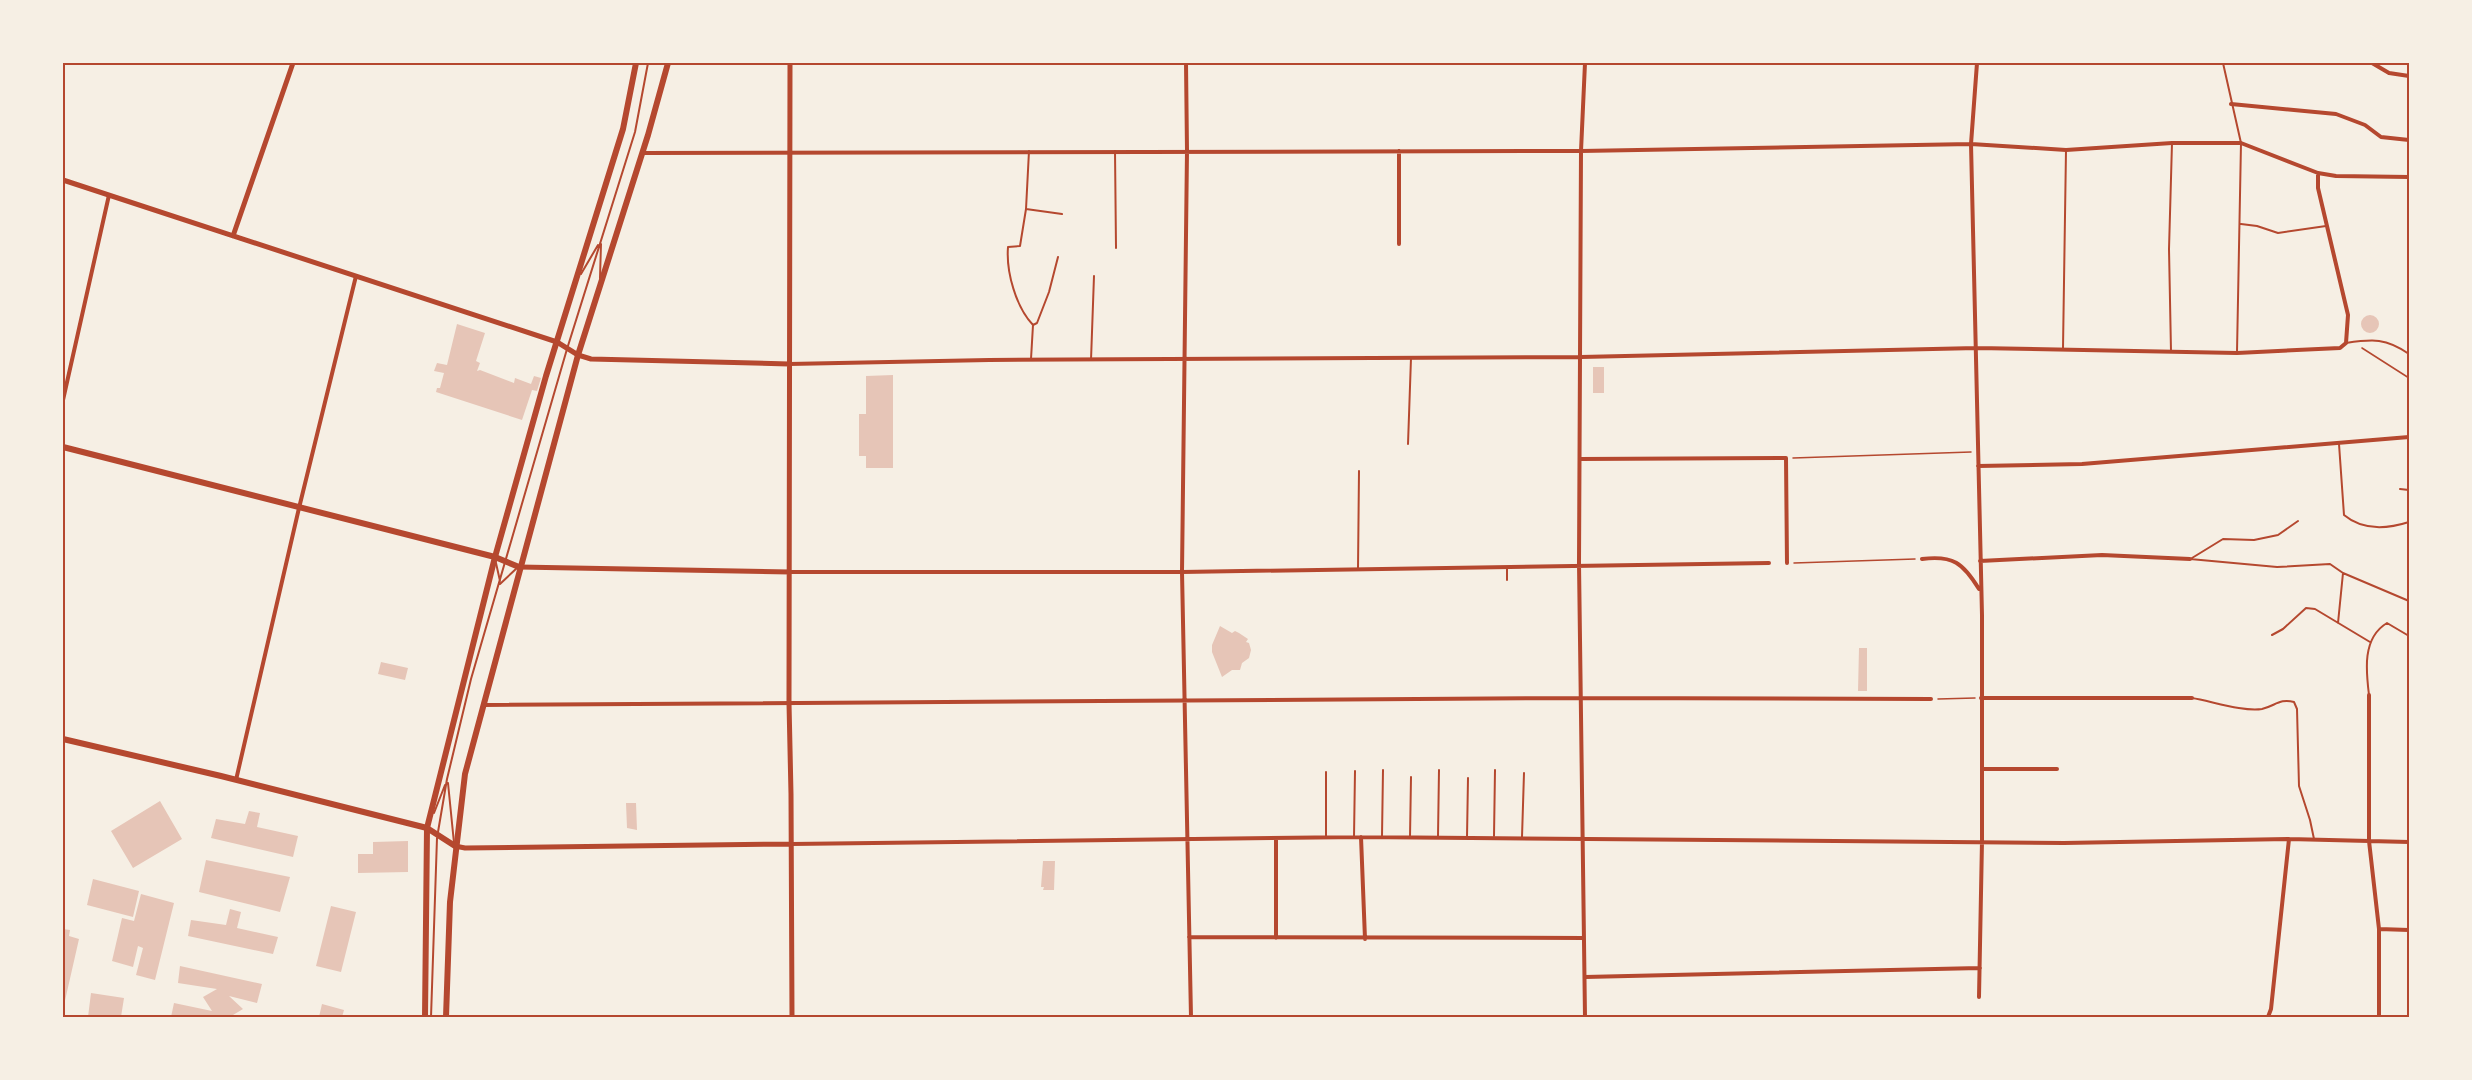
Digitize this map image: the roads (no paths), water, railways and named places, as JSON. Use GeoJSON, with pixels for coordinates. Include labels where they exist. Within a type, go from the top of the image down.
{"type":"FeatureCollection","features":[{"type":"Feature","properties":{"kind":"main road"},"geometry":{"type":"LineString","coordinates":[[424,1017],[428,828],[495,557],[556,342],[578,279],[623,129],[636,63]]}},
{"type":"Feature","properties":{"kind":"main road"},"geometry":{"type":"LineString","coordinates":[[446,1017],[450,902],[465,774],[578,355],[643,153],[668,63]]}},
{"type":"Feature","properties":{"kind":"main road"},"geometry":{"type":"LineString","coordinates":[[63,447],[495,557],[519,567]]}},
{"type":"Feature","properties":{"kind":"main road"},"geometry":{"type":"LineString","coordinates":[[63,739],[428,828],[455,846]]}},
{"type":"Feature","properties":{"kind":"street"},"geometry":{"type":"LineString","coordinates":[[233,236],[292,63]]}},
{"type":"Feature","properties":{"kind":"street"},"geometry":{"type":"LineString","coordinates":[[790,63],[789,703],[792,1017]]}},
{"type":"Feature","properties":{"kind":"street"},"geometry":{"type":"LineString","coordinates":[[1186,63],[1182,572],[1191,1017]]}},
{"type":"Feature","properties":{"kind":"street"},"geometry":{"type":"LineString","coordinates":[[1585,63],[1581,151],[1579,564],[1585,1017]]}},
{"type":"Feature","properties":{"kind":"street"},"geometry":{"type":"LineString","coordinates":[[1977,63],[1971,144],[1977,348],[1982,769],[1979,997]]}},
{"type":"Feature","properties":{"kind":"street"},"geometry":{"type":"LineString","coordinates":[[2372,63],[2389,73],[2409,76]]}},
{"type":"Feature","properties":{"kind":"street"},"geometry":{"type":"LineString","coordinates":[[2231,104],[2336,114],[2366,125],[2381,137],[2409,140]]}},
{"type":"Feature","properties":{"kind":"street"},"geometry":{"type":"LineString","coordinates":[[643,153],[1581,151],[1971,144],[2066,150],[2172,143],[2241,143],[2318,172],[2336,176],[2409,177]]}},
{"type":"Feature","properties":{"kind":"street"},"geometry":{"type":"LineString","coordinates":[[1399,152],[1399,244]]}},
{"type":"Feature","properties":{"kind":"street"},"geometry":{"type":"LineString","coordinates":[[63,180],[556,342],[578,355],[599,361],[789,364],[1031,360],[1581,357],[1977,348],[2237,353],[2340,348],[2346,343],[2348,315],[2319,188],[2318,172]]}},
{"type":"Feature","properties":{"kind":"street"},"geometry":{"type":"LineString","coordinates":[[63,400],[109,195]]}},
{"type":"Feature","properties":{"kind":"street"},"geometry":{"type":"LineString","coordinates":[[236,780],[356,276]]}},
{"type":"Feature","properties":{"kind":"street"},"geometry":{"type":"LineString","coordinates":[[1978,466],[2082,464],[2409,437]]}},
{"type":"Feature","properties":{"kind":"street"},"geometry":{"type":"LineString","coordinates":[[1580,459],[1786,458],[1787,563]]}},
{"type":"Feature","properties":{"kind":"street"},"geometry":{"type":"LineString","coordinates":[[1980,561],[2102,555],[2190,559]]}},
{"type":"Feature","properties":{"kind":"street"},"geometry":{"type":"LineString","coordinates":[[1922,559],[1939,557],[1953,560],[1970,573],[1980,591]]}},
{"type":"Feature","properties":{"kind":"street"},"geometry":{"type":"LineString","coordinates":[[519,567],[790,572],[1182,572],[1579,564],[1769,563]]}},
{"type":"Feature","properties":{"kind":"street"},"geometry":{"type":"LineString","coordinates":[[2369,695],[2369,841],[2379,929],[2379,1017]]}},
{"type":"Feature","properties":{"kind":"street"},"geometry":{"type":"LineString","coordinates":[[482,705],[1579,698],[1931,699]]}},
{"type":"Feature","properties":{"kind":"street"},"geometry":{"type":"LineString","coordinates":[[1981,698],[2192,698]]}},
{"type":"Feature","properties":{"kind":"street"},"geometry":{"type":"LineString","coordinates":[[1982,769],[2057,768]]}},
{"type":"Feature","properties":{"kind":"street"},"geometry":{"type":"LineString","coordinates":[[455,846],[465,848],[1188,841],[1354,837],[2075,843],[2289,839],[2409,842]]}},
{"type":"Feature","properties":{"kind":"street"},"geometry":{"type":"LineString","coordinates":[[1361,837],[1365,939]]}},
{"type":"Feature","properties":{"kind":"street"},"geometry":{"type":"LineString","coordinates":[[1276,839],[1276,938]]}},
{"type":"Feature","properties":{"kind":"street"},"geometry":{"type":"LineString","coordinates":[[2268,1017],[2271,1009],[2289,839]]}},
{"type":"Feature","properties":{"kind":"street"},"geometry":{"type":"LineString","coordinates":[[2379,929],[2409,930]]}},
{"type":"Feature","properties":{"kind":"street"},"geometry":{"type":"LineString","coordinates":[[1189,937],[1584,938]]}},
{"type":"Feature","properties":{"kind":"street"},"geometry":{"type":"LineString","coordinates":[[1585,977],[1980,968]]}},
{"type":"Feature","properties":{"kind":"lane"},"geometry":{"type":"LineString","coordinates":[[431,1017],[437,836],[447,779],[471,679],[567,349],[635,132],[648,63]]}},
{"type":"Feature","properties":{"kind":"lane"},"geometry":{"type":"LineString","coordinates":[[2223,63],[2241,143],[2237,353]]}},
{"type":"Feature","properties":{"kind":"lane"},"geometry":{"type":"LineString","coordinates":[[2171,351],[2169,249],[2172,143]]}},
{"type":"Feature","properties":{"kind":"lane"},"geometry":{"type":"LineString","coordinates":[[2063,348],[2066,150]]}},
{"type":"Feature","properties":{"kind":"lane"},"geometry":{"type":"LineString","coordinates":[[1029,151],[1026,209],[1020,246],[1008,247],[1007,259],[1023,315],[1033,325],[1031,360]]}},
{"type":"Feature","properties":{"kind":"lane"},"geometry":{"type":"LineString","coordinates":[[1115,151],[1116,248]]}},
{"type":"Feature","properties":{"kind":"lane"},"geometry":{"type":"LineString","coordinates":[[1026,209],[1062,214]]}},
{"type":"Feature","properties":{"kind":"lane"},"geometry":{"type":"LineString","coordinates":[[2241,224],[2257,226],[2278,233],[2292,233],[2327,225]]}},
{"type":"Feature","properties":{"kind":"lane"},"geometry":{"type":"LineString","coordinates":[[578,279],[601,240]]}},
{"type":"Feature","properties":{"kind":"lane"},"geometry":{"type":"LineString","coordinates":[[600,286],[601,240]]}},
{"type":"Feature","properties":{"kind":"lane"},"geometry":{"type":"LineString","coordinates":[[1033,325],[1037,323],[1049,292],[1058,256]]}},
{"type":"Feature","properties":{"kind":"lane"},"geometry":{"type":"LineString","coordinates":[[1091,360],[1094,276]]}},
{"type":"Feature","properties":{"kind":"lane"},"geometry":{"type":"LineString","coordinates":[[2346,343],[2375,339],[2397,345],[2409,354]]}},
{"type":"Feature","properties":{"kind":"lane"},"geometry":{"type":"LineString","coordinates":[[1408,444],[1411,358]]}},
{"type":"Feature","properties":{"kind":"lane"},"geometry":{"type":"LineString","coordinates":[[2339,444],[2344,515],[2353,522],[2366,526],[2390,528],[2409,522]]}},
{"type":"Feature","properties":{"kind":"lane"},"geometry":{"type":"LineString","coordinates":[[1358,569],[1359,471]]}},
{"type":"Feature","properties":{"kind":"lane"},"geometry":{"type":"LineString","coordinates":[[2400,489],[2409,490]]}},
{"type":"Feature","properties":{"kind":"lane"},"geometry":{"type":"LineString","coordinates":[[2190,559],[2223,538],[2254,540],[2278,535],[2298,521]]}},
{"type":"Feature","properties":{"kind":"lane"},"geometry":{"type":"LineString","coordinates":[[495,557],[500,584]]}},
{"type":"Feature","properties":{"kind":"lane"},"geometry":{"type":"LineString","coordinates":[[2190,559],[2277,567],[2331,564],[2343,573],[2409,601]]}},
{"type":"Feature","properties":{"kind":"lane"},"geometry":{"type":"LineString","coordinates":[[1507,566],[1507,580]]}},
{"type":"Feature","properties":{"kind":"lane"},"geometry":{"type":"LineString","coordinates":[[500,584],[519,567]]}},
{"type":"Feature","properties":{"kind":"lane"},"geometry":{"type":"LineString","coordinates":[[2338,623],[2343,573]]}},
{"type":"Feature","properties":{"kind":"lane"},"geometry":{"type":"LineString","coordinates":[[2272,634],[2283,629],[2306,608],[2315,609],[2370,642]]}},
{"type":"Feature","properties":{"kind":"lane"},"geometry":{"type":"LineString","coordinates":[[2369,695],[2366,675],[2370,642],[2387,623],[2409,636]]}},
{"type":"Feature","properties":{"kind":"lane"},"geometry":{"type":"LineString","coordinates":[[2192,698],[2242,708],[2264,709],[2276,702],[2286,700],[2294,702],[2297,709],[2299,786],[2314,840]]}},
{"type":"Feature","properties":{"kind":"lane"},"geometry":{"type":"LineString","coordinates":[[1382,837],[1383,770]]}},
{"type":"Feature","properties":{"kind":"lane"},"geometry":{"type":"LineString","coordinates":[[1438,837],[1439,770]]}},
{"type":"Feature","properties":{"kind":"lane"},"geometry":{"type":"LineString","coordinates":[[1494,837],[1495,770]]}},
{"type":"Feature","properties":{"kind":"lane"},"geometry":{"type":"LineString","coordinates":[[1354,837],[1355,771]]}},
{"type":"Feature","properties":{"kind":"lane"},"geometry":{"type":"LineString","coordinates":[[1326,772],[1326,838]]}},
{"type":"Feature","properties":{"kind":"lane"},"geometry":{"type":"LineString","coordinates":[[1522,837],[1524,773]]}},
{"type":"Feature","properties":{"kind":"lane"},"geometry":{"type":"LineString","coordinates":[[1410,837],[1411,777]]}},
{"type":"Feature","properties":{"kind":"lane"},"geometry":{"type":"LineString","coordinates":[[1467,837],[1468,778]]}},
{"type":"Feature","properties":{"kind":"lane"},"geometry":{"type":"LineString","coordinates":[[428,828],[447,779]]}},
{"type":"Feature","properties":{"kind":"lane"},"geometry":{"type":"LineString","coordinates":[[447,779],[455,846]]}}]}
